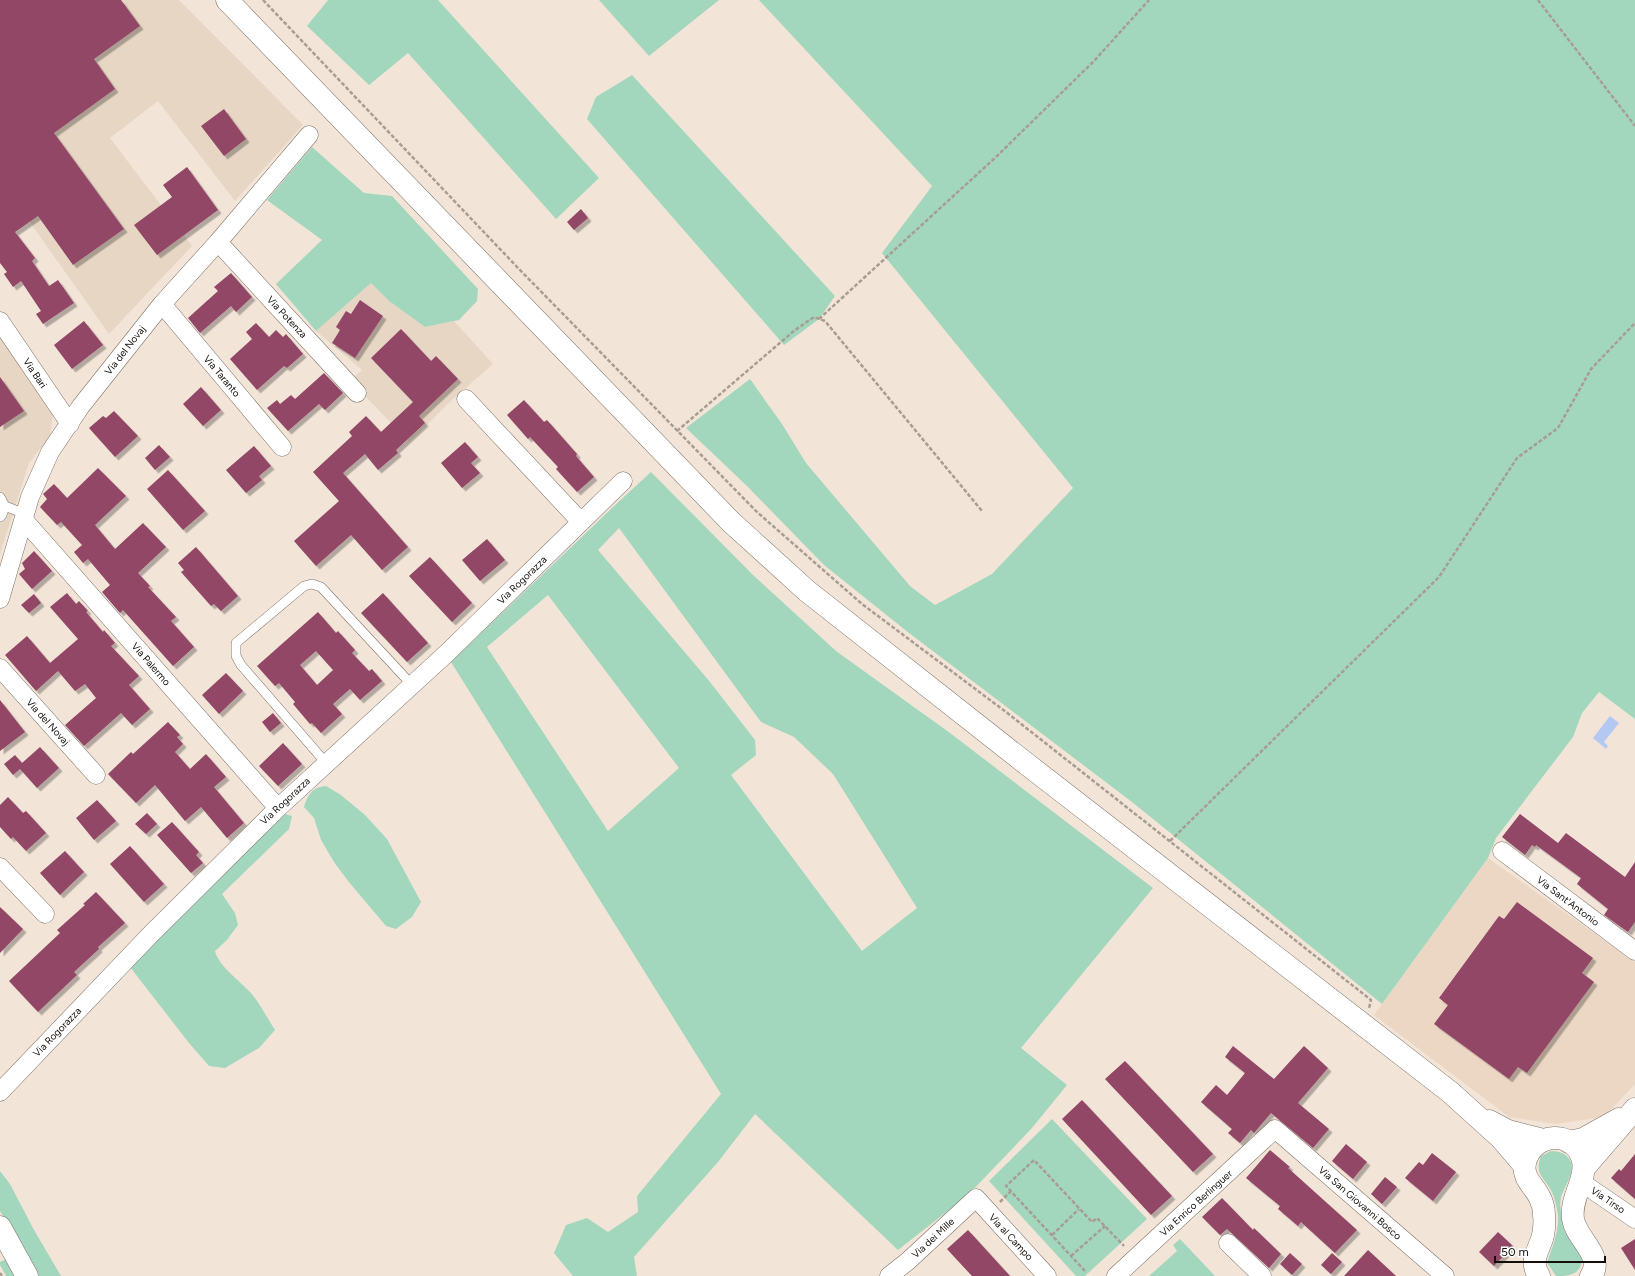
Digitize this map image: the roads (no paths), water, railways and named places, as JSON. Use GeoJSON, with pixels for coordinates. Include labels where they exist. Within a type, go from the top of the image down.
{"type":"FeatureCollection","features":[{"type":"Feature","properties":{"kind":"street"},"geometry":{"type":"LineString","coordinates":[[227,0],[731,522],[796,580],[1028,765],[1450,1092],[1501,1138],[1524,1165]]}},
{"type":"Feature","properties":{"kind":"street","name":"Via del Novaj"},"geometry":{"type":"LineString","coordinates":[[0,600],[24,517],[39,474],[50,452],[81,406],[162,304],[218,242],[310,135]]}},
{"type":"Feature","properties":{"kind":"street","name":"Via Potenza"},"geometry":{"type":"LineString","coordinates":[[218,242],[357,393]]}},
{"type":"Feature","properties":{"kind":"street","name":"Via Taranto"},"geometry":{"type":"LineString","coordinates":[[162,304],[282,448]]}},
{"type":"Feature","properties":{"kind":"street","name":"Via Bari"},"geometry":{"type":"LineString","coordinates":[[0,321],[70,424]]}},
{"type":"Feature","properties":{"kind":"street"},"geometry":{"type":"LineString","coordinates":[[466,399],[581,522]]}},
{"type":"Feature","properties":{"kind":"street","name":"Via Rogorazza"},"geometry":{"type":"LineString","coordinates":[[0,1092],[150,935],[278,808],[447,653],[623,481]]}},
{"type":"Feature","properties":{"kind":"street","name":"Via Palermo"},"geometry":{"type":"LineString","coordinates":[[24,517],[278,808]]}},
{"type":"Feature","properties":{"kind":"street","name":"Via del Novaj"},"geometry":{"type":"LineString","coordinates":[[0,668],[96,775]]}},
{"type":"Feature","properties":{"kind":"street","name":"Via Sant'Antonio"},"geometry":{"type":"LineString","coordinates":[[1502,851],[1635,951]]}},
{"type":"Feature","properties":{"kind":"street"},"geometry":{"type":"LineString","coordinates":[[0,867],[45,914]]}},
{"type":"Feature","properties":{"kind":"street"},"geometry":{"type":"LineString","coordinates":[[1569,1142],[1583,1139],[1604,1128],[1635,1108]]}},
{"type":"Feature","properties":{"kind":"street"},"geometry":{"type":"LineString","coordinates":[[1582,1175],[1635,1108]]}},
{"type":"Feature","properties":{"kind":"street"},"geometry":{"type":"LineString","coordinates":[[1477,1115],[1508,1131],[1543,1140],[1556,1138],[1569,1142],[1577,1148],[1582,1156],[1582,1175],[1572,1207],[1573,1220],[1576,1229],[1589,1249],[1595,1272]]}},
{"type":"Feature","properties":{"kind":"street","name":"Via Enrico Berlinguer"},"geometry":{"type":"LineString","coordinates":[[1116,1276],[1275,1129]]}},
{"type":"Feature","properties":{"kind":"street","name":"Via San Giovanni Bosco"},"geometry":{"type":"LineString","coordinates":[[1275,1129],[1444,1276]]}},
{"type":"Feature","properties":{"kind":"street"},"geometry":{"type":"LineString","coordinates":[[1532,1271],[1542,1237],[1544,1215],[1540,1197],[1527,1180],[1524,1165],[1527,1155],[1532,1147],[1543,1140]]}},
{"type":"Feature","properties":{"kind":"street","name":"Via Tirso"},"geometry":{"type":"LineString","coordinates":[[1582,1175],[1635,1220]]}},
{"type":"Feature","properties":{"kind":"street","name":"Via dei Mille"},"geometry":{"type":"LineString","coordinates":[[889,1276],[908,1261],[976,1198]]}},
{"type":"Feature","properties":{"kind":"street","name":"Via al Campo"},"geometry":{"type":"LineString","coordinates":[[976,1198],[1047,1276]]}},
{"type":"Feature","properties":{"kind":"street"},"geometry":{"type":"LineString","coordinates":[[0,1227],[27,1276]]}},
{"type":"Feature","properties":{"kind":"street"},"geometry":{"type":"LineString","coordinates":[[1228,1243],[1262,1276]]}},
{"type":"Feature","properties":{"kind":"lane"},"geometry":{"type":"LineString","coordinates":[[0,497],[5,506],[24,517]]}},
{"type":"Feature","properties":{"kind":"lane"},"geometry":{"type":"LineString","coordinates":[[0,517],[5,506]]}},
{"type":"Feature","properties":{"kind":"lane"},"geometry":{"type":"LineString","coordinates":[[326,763],[241,665],[236,656],[236,643],[304,586],[312,584],[321,587],[412,685]]}},
{"type":"Feature","properties":{"kind":"water"},"geometry":{"type":"Polygon","coordinates":[[[1610,716],[1619,723],[1604,742],[1608,746],[1606,749],[1593,738],[1610,716]]]}}]}
